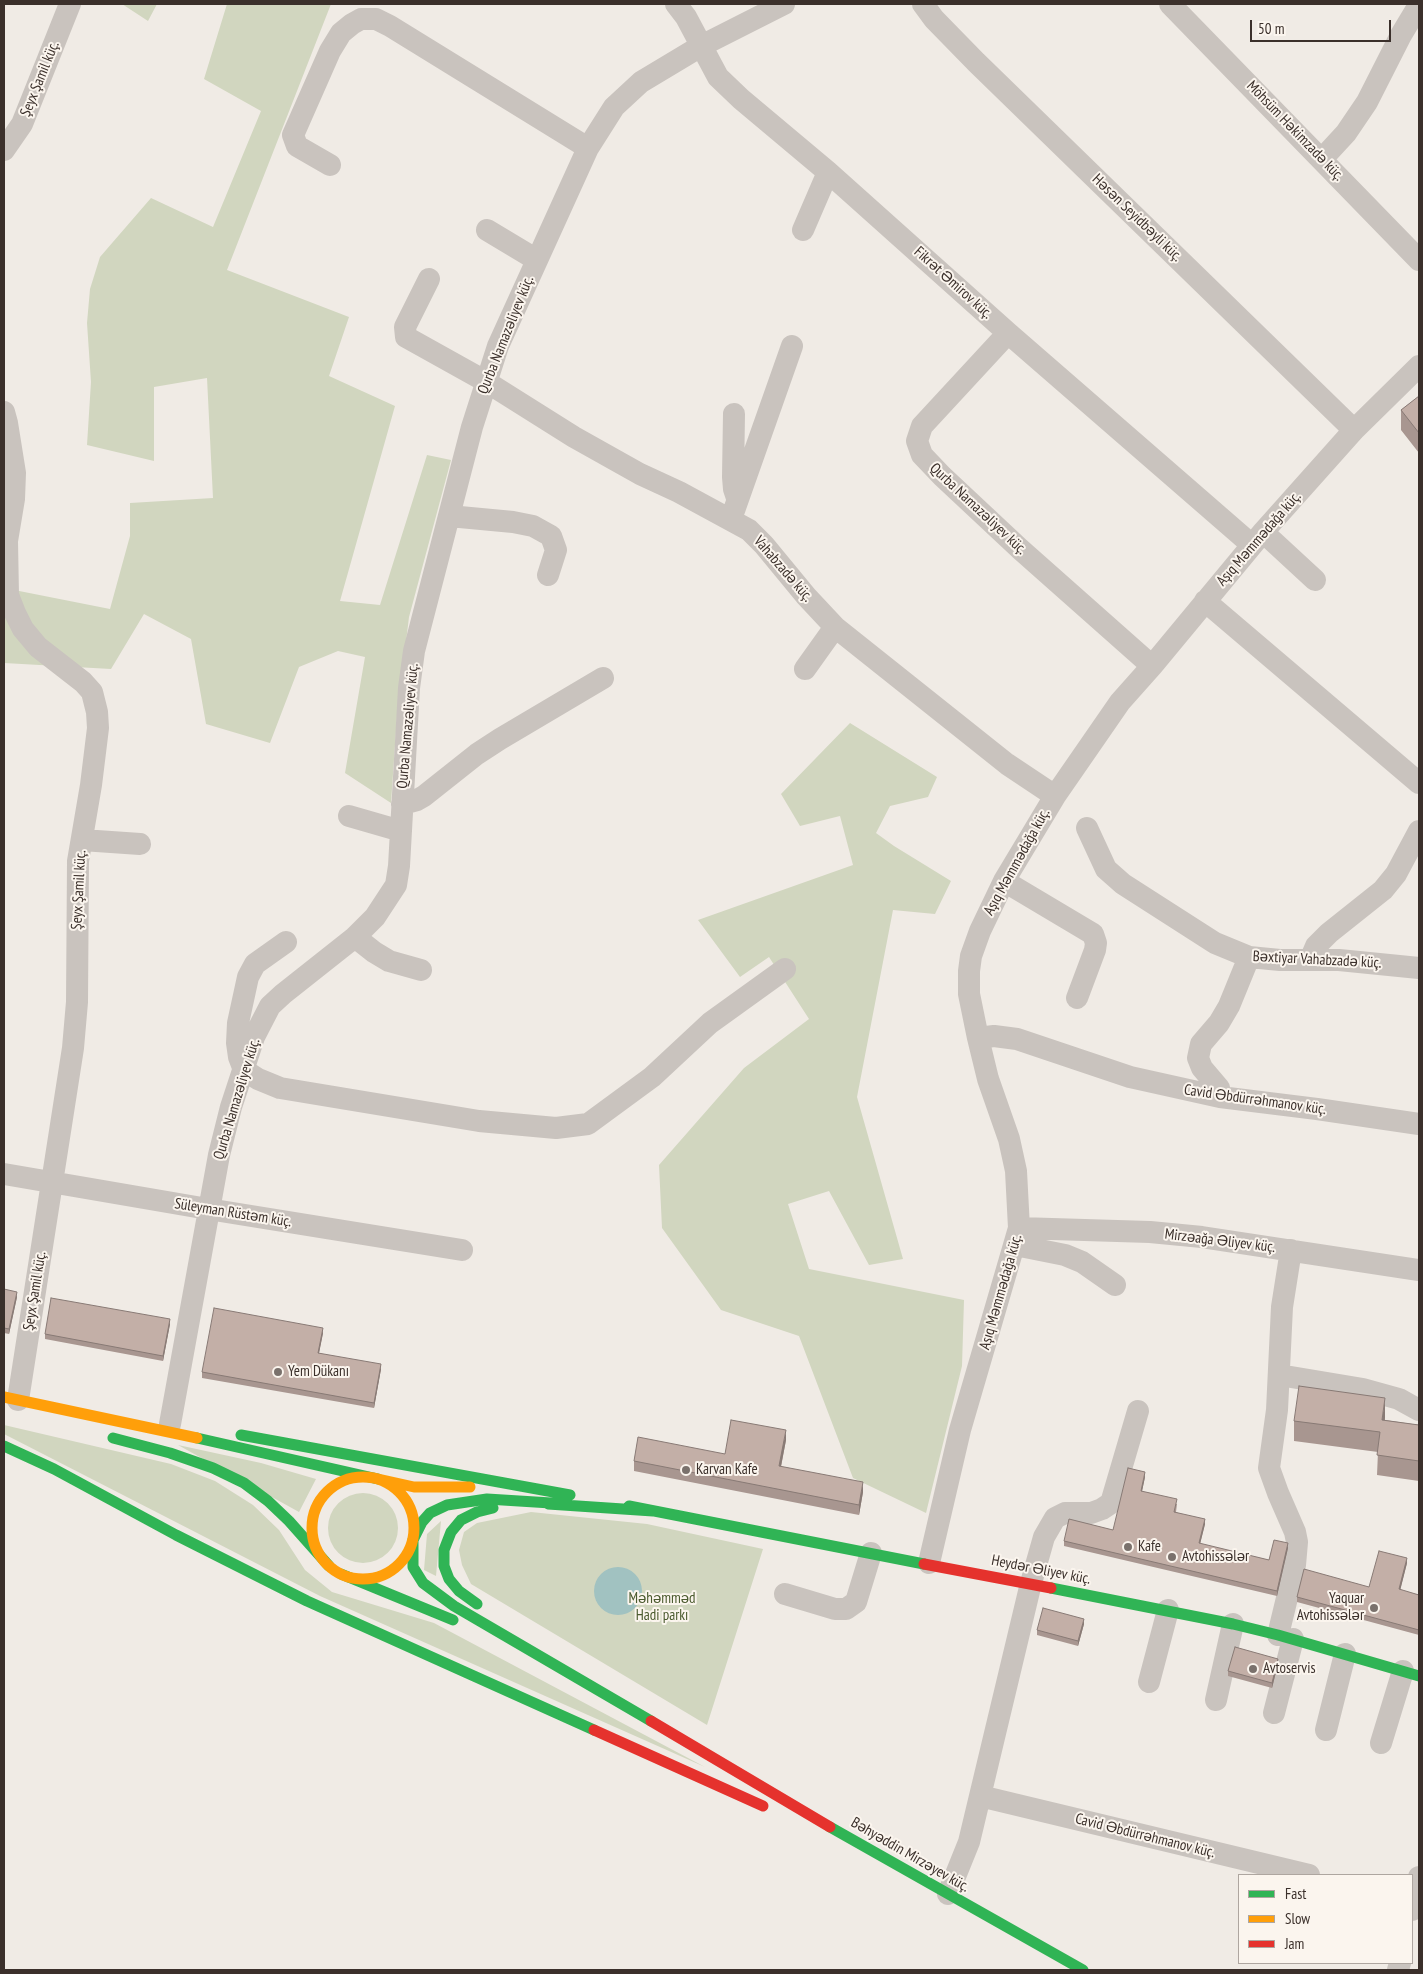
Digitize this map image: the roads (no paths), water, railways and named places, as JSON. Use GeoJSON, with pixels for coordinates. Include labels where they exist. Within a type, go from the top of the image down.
{"type":"FeatureCollection","features":[{"type":"Feature","properties":{"kind":"main road"},"geometry":{"type":"LineString","coordinates":[[11,1399],[386,1460],[653,1511]]}},
{"type":"Feature","properties":{"kind":"main road"},"geometry":{"type":"LineString","coordinates":[[11,1399],[330,1467],[414,1487],[432,1489],[500,1487],[542,1490]]}},
{"type":"Feature","properties":{"kind":"main road"},"geometry":{"type":"LineString","coordinates":[[106,1437],[170,1453],[213,1468],[244,1483],[268,1501],[289,1521],[328,1566],[341,1574],[370,1587],[418,1604],[466,1627],[723,1764]]}},
{"type":"Feature","properties":{"kind":"main road"},"geometry":{"type":"LineString","coordinates":[[4,1446],[54,1469],[176,1536],[307,1601],[772,1809]]}},
{"type":"Feature","properties":{"kind":"main road"},"geometry":{"type":"LineString","coordinates":[[328,1566],[319,1554],[313,1540],[312,1524],[315,1510],[323,1496],[334,1486],[348,1480],[363,1477],[378,1479],[392,1486],[403,1496],[411,1509],[414,1524],[413,1567],[423,1583],[437,1594],[723,1764]]}},
{"type":"Feature","properties":{"kind":"main road"},"geometry":{"type":"LineString","coordinates":[[341,1574],[356,1579],[371,1579],[386,1574],[398,1566],[408,1554],[422,1522],[430,1513],[447,1505],[487,1499],[653,1511]]}},
{"type":"Feature","properties":{"kind":"main road"},"geometry":{"type":"LineString","coordinates":[[489,1612],[459,1591],[449,1579],[444,1566],[444,1550],[450,1532],[461,1520],[477,1512],[517,1504],[567,1504]]}},
{"type":"Feature","properties":{"kind":"main road","name":"Heydər Əliyev küç."},"geometry":{"type":"LineString","coordinates":[[653,1511],[1168,1610],[1285,1637],[1411,1674]]}},
{"type":"Feature","properties":{"kind":"main road"},"geometry":{"type":"LineString","coordinates":[[510,1625],[723,1764]]}},
{"type":"Feature","properties":{"kind":"main road","name":"Bəhyəddin Mirzəyev küç."},"geometry":{"type":"LineString","coordinates":[[723,1764],[890,1862],[1082,1970]]}},
{"type":"Feature","properties":{"kind":"main road"},"geometry":{"type":"LineString","coordinates":[[799,1822],[890,1862]]}},
{"type":"Feature","properties":{"kind":"street","name":"Şeyx Şamil küç."},"geometry":{"type":"LineString","coordinates":[[4,150],[22,124],[70,4]]}},
{"type":"Feature","properties":{"kind":"street","name":"Fikrət Əmirov küç."},"geometry":{"type":"LineString","coordinates":[[676,4],[686,17],[718,77],[741,99],[828,172],[1008,333],[1258,539],[1315,580]]}},
{"type":"Feature","properties":{"kind":"street","name":"Qurba Namazəliyev küç."},"geometry":{"type":"LineString","coordinates":[[170,1424],[219,1155],[231,1107],[254,1038],[270,1006],[355,937],[375,917],[396,884],[399,866],[409,688],[414,651],[485,381],[498,346],[588,148],[614,107],[641,82],[701,46],[784,4]]}},
{"type":"Feature","properties":{"kind":"street","name":"Həsən Seyidbəyli küç."},"geometry":{"type":"LineString","coordinates":[[924,4],[934,18],[976,62],[1354,430]]}},
{"type":"Feature","properties":{"kind":"street","name":"Möhsüm Həkimzadə küç."},"geometry":{"type":"LineString","coordinates":[[1170,4],[1419,260]]}},
{"type":"Feature","properties":{"kind":"street"},"geometry":{"type":"LineString","coordinates":[[1322,159],[1346,133],[1367,102],[1401,34],[1419,5]]}},
{"type":"Feature","properties":{"kind":"street"},"geometry":{"type":"LineString","coordinates":[[330,164],[297,146],[293,135],[330,51],[341,33],[352,24],[361,20],[376,20],[390,26],[588,148]]}},
{"type":"Feature","properties":{"kind":"street"},"geometry":{"type":"LineString","coordinates":[[803,230],[828,172]]}},
{"type":"Feature","properties":{"kind":"street"},"geometry":{"type":"LineString","coordinates":[[487,230],[537,260]]}},
{"type":"Feature","properties":{"kind":"street","name":"Vahabzadə küç."},"geometry":{"type":"LineString","coordinates":[[429,280],[405,327],[406,337],[485,381],[615,461],[735,510],[749,530],[764,545],[806,596],[836,627],[1007,764],[1055,796]]}},
{"type":"Feature","properties":{"kind":"street","name":"Qurba Namazəliyev küç."},"geometry":{"type":"LineString","coordinates":[[1008,333],[922,426],[917,441],[922,455],[1020,549],[1152,666]]}},
{"type":"Feature","properties":{"kind":"street"},"geometry":{"type":"LineString","coordinates":[[735,510],[792,346]]}},
{"type":"Feature","properties":{"kind":"street","name":"Aşıq Məmmədağa küç."},"geometry":{"type":"LineString","coordinates":[[929,1563],[960,1430],[1017,1237],[1016,1171],[1009,1139],[988,1079],[969,994],[971,956],[980,931],[1004,881],[1055,796],[1120,702],[1152,666],[1204,601],[1354,430],[1419,366]]}},
{"type":"Feature","properties":{"kind":"street","name":"Şeyx Şamil küç."},"geometry":{"type":"LineString","coordinates":[[4,412],[15,473],[14,499],[7,541],[8,595],[23,629],[38,648],[83,682],[92,692],[98,712],[92,785],[78,861],[77,1002],[73,1048],[52,1182],[11,1399]]}},
{"type":"Feature","properties":{"kind":"street"},"geometry":{"type":"LineString","coordinates":[[734,414],[733,483],[735,510]]}},
{"type":"Feature","properties":{"kind":"street"},"geometry":{"type":"LineString","coordinates":[[449,516],[513,522],[533,526],[551,536],[556,550],[548,575]]}},
{"type":"Feature","properties":{"kind":"street"},"geometry":{"type":"LineString","coordinates":[[1204,601],[1419,783]]}},
{"type":"Feature","properties":{"kind":"street"},"geometry":{"type":"LineString","coordinates":[[805,670],[836,627]]}},
{"type":"Feature","properties":{"kind":"street"},"geometry":{"type":"LineString","coordinates":[[402,804],[424,796],[500,738],[603,678]]}},
{"type":"Feature","properties":{"kind":"street"},"geometry":{"type":"LineString","coordinates":[[349,816],[401,831]]}},
{"type":"Feature","properties":{"kind":"street","name":"Bəxtiyar Vahabzadə küç."},"geometry":{"type":"LineString","coordinates":[[1087,828],[1106,868],[1122,884],[1215,943],[1249,957],[1377,963],[1419,968]]}},
{"type":"Feature","properties":{"kind":"street"},"geometry":{"type":"LineString","coordinates":[[1310,960],[1316,946],[1329,933],[1387,884],[1396,874],[1419,831]]}},
{"type":"Feature","properties":{"kind":"street"},"geometry":{"type":"LineString","coordinates":[[82,840],[140,844]]}},
{"type":"Feature","properties":{"kind":"street"},"geometry":{"type":"LineString","coordinates":[[1004,881],[1093,934],[1096,943],[1095,950],[1077,998]]}},
{"type":"Feature","properties":{"kind":"street"},"geometry":{"type":"LineString","coordinates":[[355,937],[389,961],[421,970]]}},
{"type":"Feature","properties":{"kind":"street"},"geometry":{"type":"LineString","coordinates":[[286,942],[255,964],[248,976],[238,1023],[237,1043],[239,1057],[244,1070],[258,1079],[280,1088],[479,1121],[556,1128],[588,1124],[652,1077],[710,1023],[786,969]]}},
{"type":"Feature","properties":{"kind":"street"},"geometry":{"type":"LineString","coordinates":[[1220,1097],[1219,1088],[1202,1068],[1198,1058],[1199,1051],[1201,1044],[1219,1023],[1229,1006],[1249,957]]}},
{"type":"Feature","properties":{"kind":"street","name":"Cavid Əbdürrəhmanov küç."},"geometry":{"type":"LineString","coordinates":[[978,1038],[994,1036],[1018,1039],[1130,1077],[1220,1097],[1419,1124]]}},
{"type":"Feature","properties":{"kind":"street","name":"Süleyman Rüstəm küç."},"geometry":{"type":"LineString","coordinates":[[4,1174],[462,1250]]}},
{"type":"Feature","properties":{"kind":"street","name":"Mirzəağa Əliyev küç."},"geometry":{"type":"LineString","coordinates":[[1017,1237],[1150,1232],[1291,1250],[1419,1270]]}},
{"type":"Feature","properties":{"kind":"street"},"geometry":{"type":"LineString","coordinates":[[1017,1237],[1082,1262],[1115,1285]]}},
{"type":"Feature","properties":{"kind":"street"},"geometry":{"type":"LineString","coordinates":[[1274,1713],[1297,1542],[1296,1532],[1269,1468],[1279,1375],[1279,1336],[1291,1250]]}},
{"type":"Feature","properties":{"kind":"street"},"geometry":{"type":"LineString","coordinates":[[1279,1375],[1363,1390],[1399,1399],[1419,1410]]}},
{"type":"Feature","properties":{"kind":"street"},"geometry":{"type":"LineString","coordinates":[[948,1894],[969,1842],[1031,1583],[1044,1537],[1055,1518],[1065,1514],[1091,1514],[1110,1503],[1138,1411]]}},
{"type":"Feature","properties":{"kind":"street"},"geometry":{"type":"LineString","coordinates":[[786,1594],[835,1609],[846,1609],[856,1602],[871,1553]]}},
{"type":"Feature","properties":{"kind":"street"},"geometry":{"type":"LineString","coordinates":[[1149,1682],[1168,1610]]}},
{"type":"Feature","properties":{"kind":"street"},"geometry":{"type":"LineString","coordinates":[[1216,1700],[1232,1624]]}},
{"type":"Feature","properties":{"kind":"street"},"geometry":{"type":"LineString","coordinates":[[1326,1730],[1345,1654]]}},
{"type":"Feature","properties":{"kind":"street"},"geometry":{"type":"LineString","coordinates":[[1381,1743],[1411,1674]]}},
{"type":"Feature","properties":{"kind":"street","name":"Cavid Əbdürrəhmanov küç."},"geometry":{"type":"LineString","coordinates":[[980,1796],[1306,1874]]}},
{"type":"Feature","properties":{"kind":"street"},"geometry":{"type":"LineString","coordinates":[[1413,1899],[1419,1877]]}},
{"type":"Feature","properties":{"kind":"water"},"geometry":{"type":"Polygon","coordinates":[[[618,1567],[627,1569],[635,1574],[640,1582],[642,1591],[640,1600],[635,1608],[627,1613],[618,1615],[609,1613],[601,1608],[596,1600],[594,1591],[596,1582],[601,1574],[609,1569],[618,1567]]]}},
{"type":"Feature","properties":{"kind":"place","name":"Yem Dükanı"},"geometry":{"type":"Point","coordinates":[278,1372]}},
{"type":"Feature","properties":{"kind":"place","name":"Karvan Kafe"},"geometry":{"type":"Point","coordinates":[686,1470]}},
{"type":"Feature","properties":{"kind":"place","name":"Kafe"},"geometry":{"type":"Point","coordinates":[1128,1547]}},
{"type":"Feature","properties":{"kind":"place","name":"Avtohissələr"},"geometry":{"type":"Point","coordinates":[1172,1557]}},
{"type":"Feature","properties":{"kind":"place","name":"Yaquar Avtohissələr"},"geometry":{"type":"Point","coordinates":[1374,1608]}},
{"type":"Feature","properties":{"kind":"place","name":"Avtoservis"},"geometry":{"type":"Point","coordinates":[1253,1669]}},
{"type":"Feature","properties":{"kind":"park label","name":"Məhəmməd Hadi parkı"},"geometry":{"type":"Point","coordinates":[662,1608]}}]}
